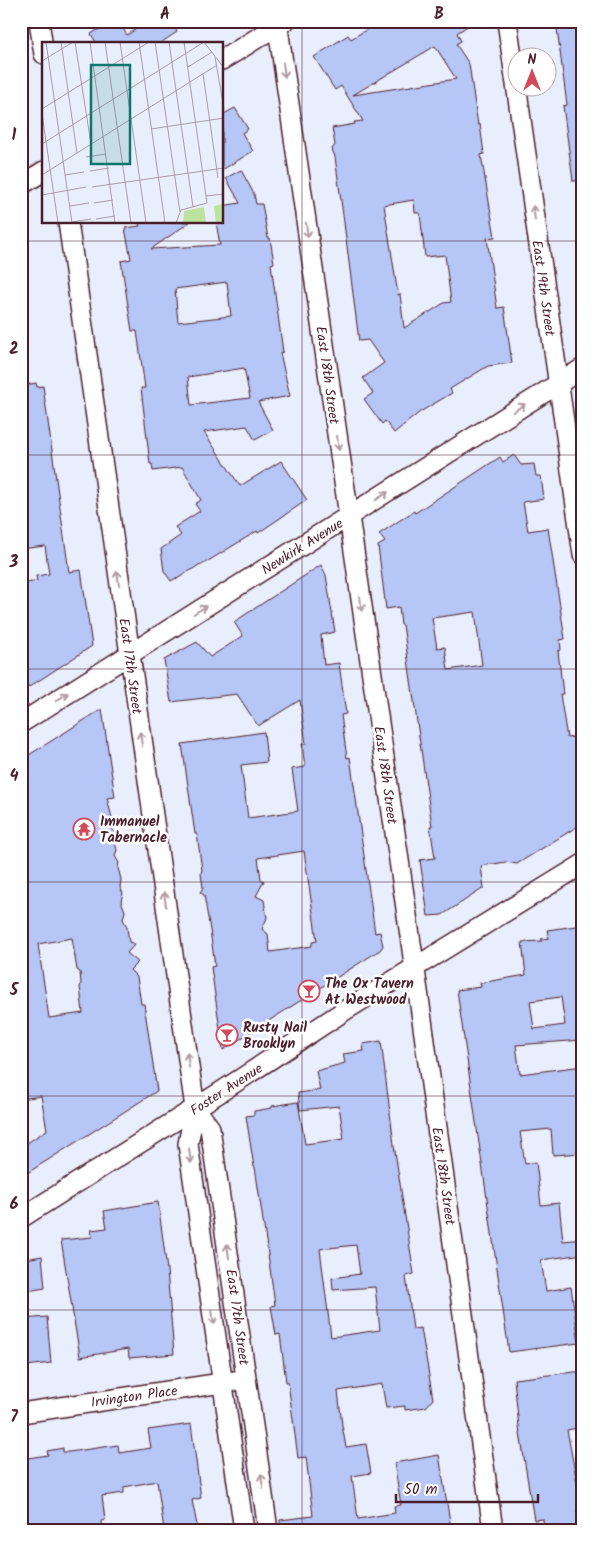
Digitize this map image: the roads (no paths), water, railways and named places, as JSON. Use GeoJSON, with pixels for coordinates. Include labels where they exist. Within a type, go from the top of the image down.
{"type":"FeatureCollection","features":[{"type":"Feature","properties":{"kind":"street"},"geometry":{"type":"LineString","coordinates":[[39,21],[42,42]]}},
{"type":"Feature","properties":{"kind":"street","name":"East 19th Street"},"geometry":{"type":"LineString","coordinates":[[507,21],[583,555]]}},
{"type":"Feature","properties":{"kind":"street"},"geometry":{"type":"LineString","coordinates":[[224,59],[280,23]]}},
{"type":"Feature","properties":{"kind":"street","name":"East 18th Street"},"geometry":{"type":"LineString","coordinates":[[280,23],[348,516],[493,1530]]}},
{"type":"Feature","properties":{"kind":"street"},"geometry":{"type":"LineString","coordinates":[[21,185],[42,172]]}},
{"type":"Feature","properties":{"kind":"street","name":"East 17th Street"},"geometry":{"type":"LineString","coordinates":[[68,224],[195,1108],[188,1144],[244,1530]]}},
{"type":"Feature","properties":{"kind":"street","name":"Newkirk Avenue"},"geometry":{"type":"LineString","coordinates":[[21,723],[583,368]]}},
{"type":"Feature","properties":{"kind":"street","name":"Foster Avenue"},"geometry":{"type":"LineString","coordinates":[[21,1218],[344,1011],[583,864]]}},
{"type":"Feature","properties":{"kind":"street","name":"East 17th Street"},"geometry":{"type":"LineString","coordinates":[[195,1108],[210,1128],[268,1530]]}},
{"type":"Feature","properties":{"kind":"street","name":"Irvington Place"},"geometry":{"type":"LineString","coordinates":[[21,1413],[247,1380]]}},
{"type":"Feature","properties":{"kind":"place","name":"Immanuel Tabernacle"},"geometry":{"type":"Point","coordinates":[84,829]}},
{"type":"Feature","properties":{"kind":"place","name":"The Ox Tavern At Westwood"},"geometry":{"type":"Point","coordinates":[309,991]}},
{"type":"Feature","properties":{"kind":"place","name":"Rusty Nail Brooklyn"},"geometry":{"type":"Point","coordinates":[227,1035]}}]}
